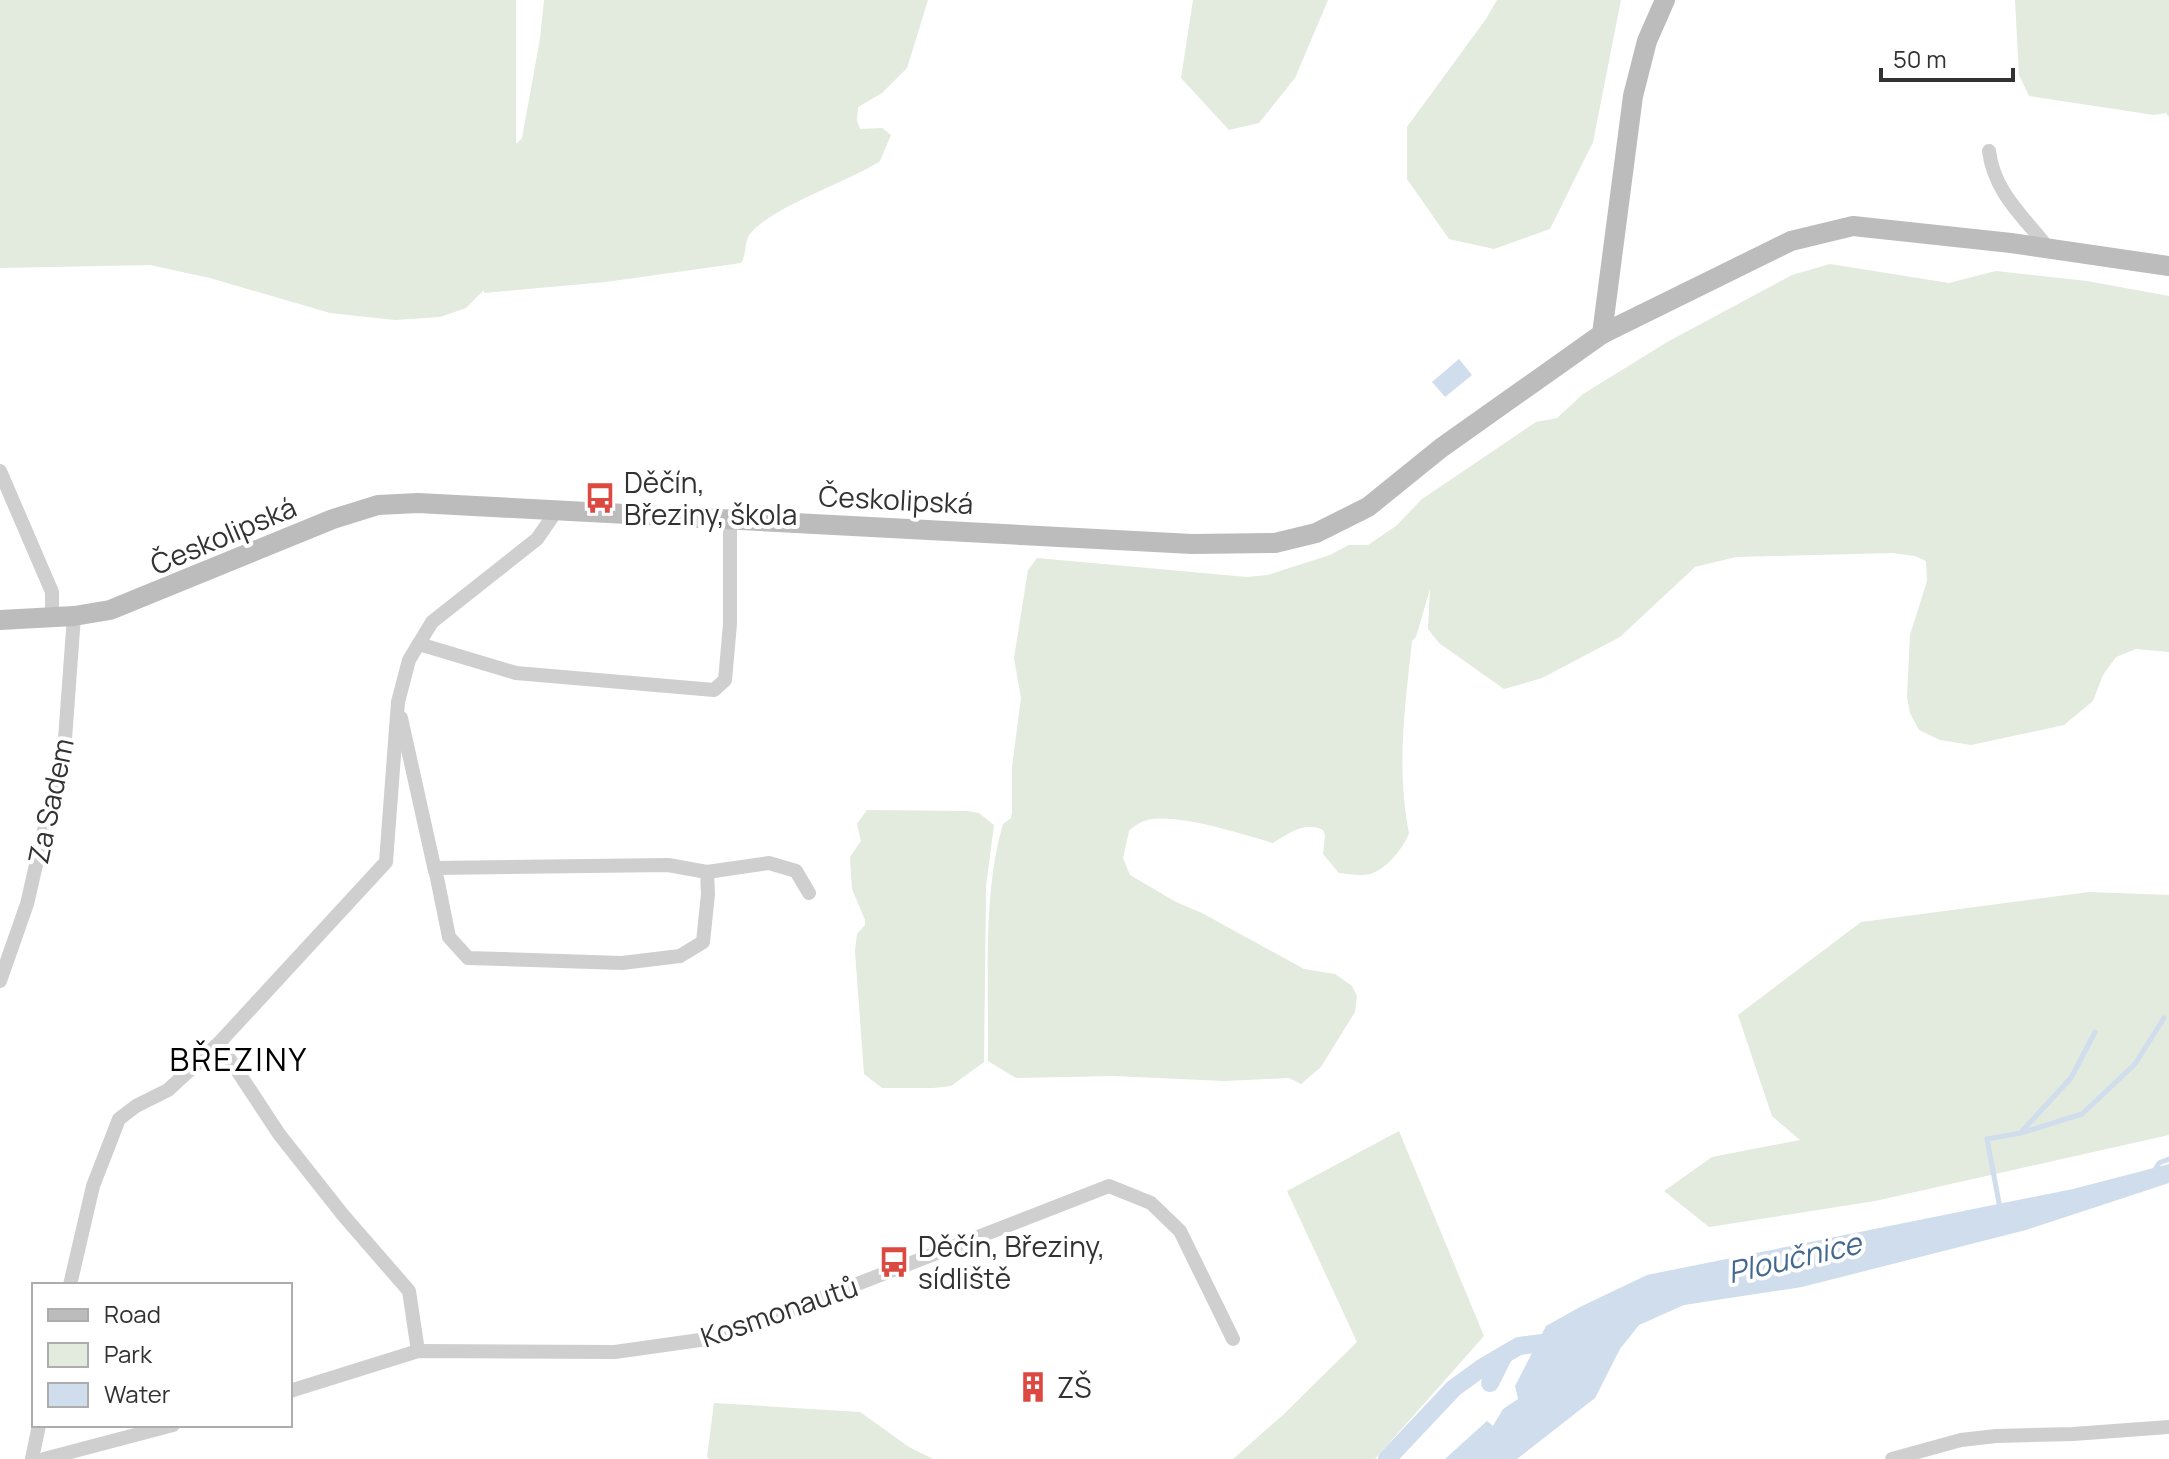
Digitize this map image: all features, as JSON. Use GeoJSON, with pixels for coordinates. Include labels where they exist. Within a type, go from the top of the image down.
{"type":"FeatureCollection","features":[{"type":"Feature","properties":{"kind":"main road"},"geometry":{"type":"LineString","coordinates":[[1602,334],[1633,96],[1647,41],[1665,0]]}},
{"type":"Feature","properties":{"kind":"main road","name":"Českolipská"},"geometry":{"type":"LineString","coordinates":[[0,620],[74,616],[110,610],[333,519],[378,505],[418,503],[730,517],[1192,544],[1275,543],[1316,533],[1368,507],[1441,448],[1602,334],[1791,241],[1853,226],[2048,248],[2169,266]]}},
{"type":"Feature","properties":{"kind":"street"},"geometry":{"type":"LineString","coordinates":[[1989,151],[1999,189],[2048,248]]}},
{"type":"Feature","properties":{"kind":"street"},"geometry":{"type":"LineString","coordinates":[[0,471],[52,592],[52,618]]}},
{"type":"Feature","properties":{"kind":"street"},"geometry":{"type":"LineString","coordinates":[[70,1283],[93,1186],[119,1119],[136,1106],[168,1090],[219,1043],[386,862],[398,702],[409,660],[432,622],[537,539],[557,510]]}},
{"type":"Feature","properties":{"kind":"street"},"geometry":{"type":"LineString","coordinates":[[419,644],[516,673],[714,690],[725,680],[730,624],[730,517]]}},
{"type":"Feature","properties":{"kind":"street","name":"Za Sadem"},"geometry":{"type":"LineString","coordinates":[[0,981],[27,904],[65,739],[74,616]]}},
{"type":"Feature","properties":{"kind":"street"},"geometry":{"type":"LineString","coordinates":[[398,702],[449,937],[468,958],[622,963],[680,956],[703,942],[707,872]]}},
{"type":"Feature","properties":{"kind":"street"},"geometry":{"type":"LineString","coordinates":[[435,871],[435,868],[668,865],[707,872],[769,863],[796,871],[809,893]]}},
{"type":"Feature","properties":{"kind":"street"},"geometry":{"type":"LineString","coordinates":[[219,1043],[279,1134],[409,1291],[418,1351]]}},
{"type":"Feature","properties":{"kind":"street","name":"Kosmonautů"},"geometry":{"type":"LineString","coordinates":[[292,1390],[418,1351],[615,1352],[721,1337],[1109,1186],[1151,1203],[1180,1231],[1233,1339]]}},
{"type":"Feature","properties":{"kind":"street"},"geometry":{"type":"LineString","coordinates":[[32,1459],[39,1427]]}},
{"type":"Feature","properties":{"kind":"street"},"geometry":{"type":"LineString","coordinates":[[44,1459],[165,1427]]}},
{"type":"Feature","properties":{"kind":"street"},"geometry":{"type":"LineString","coordinates":[[1892,1459],[1961,1440],[2169,1427]]}},
{"type":"Feature","properties":{"kind":"green space"},"geometry":{"type":"Polygon","coordinates":[[[0,0],[516,0],[516,144],[522,138],[544,0],[928,0],[907,68],[882,93],[858,107],[860,129],[882,128],[891,135],[880,161],[760,224],[748,237],[741,263],[606,282],[484,293],[484,290],[466,308],[440,317],[395,320],[330,313],[210,278],[150,265],[0,268],[0,0]]]}},
{"type":"Feature","properties":{"kind":"green space"},"geometry":{"type":"Polygon","coordinates":[[[1193,0],[1328,0],[1295,78],[1259,123],[1229,130],[1181,78],[1193,0]]]}},
{"type":"Feature","properties":{"kind":"green space"},"geometry":{"type":"Polygon","coordinates":[[[1497,0],[1621,0],[1593,142],[1550,229],[1494,249],[1449,239],[1407,179],[1407,127],[1497,0]]]}},
{"type":"Feature","properties":{"kind":"green space"},"geometry":{"type":"Polygon","coordinates":[[[2015,0],[2169,0],[2169,117],[2166,113],[2154,115],[2029,96],[2019,75],[2015,0]]]}},
{"type":"Feature","properties":{"kind":"green space"},"geometry":{"type":"Polygon","coordinates":[[[1830,264],[1949,283],[1996,271],[2087,281],[2169,296],[2169,652],[2136,649],[2116,657],[2103,675],[2093,701],[2064,725],[1971,745],[1940,740],[1919,730],[1910,713],[1907,697],[1910,635],[1927,581],[1926,561],[1915,556],[1892,553],[1736,557],[1695,567],[1620,637],[1542,678],[1504,689],[1439,643],[1428,629],[1430,589],[1416,637],[1412,641],[1405,713],[1402,761],[1409,833],[1384,866],[1365,875],[1339,873],[1323,854],[1323,830],[1310,827],[1297,829],[1273,843],[1208,825],[1172,819],[1144,821],[1129,831],[1123,858],[1130,875],[1304,969],[1335,974],[1352,986],[1357,996],[1355,1012],[1321,1067],[1301,1084],[1289,1078],[1224,1081],[1113,1076],[1016,1078],[988,1061],[989,910],[996,851],[1003,824],[1011,818],[1012,812],[1012,767],[1021,698],[1014,658],[1028,570],[1037,558],[1247,577],[1268,575],[1330,555],[1349,545],[1368,545],[1396,526],[1422,499],[1536,422],[1557,418],[1583,394],[1669,341],[1792,275],[1830,264]]]}},
{"type":"Feature","properties":{"kind":"green space"},"geometry":{"type":"Polygon","coordinates":[[[867,810],[968,811],[979,813],[994,825],[986,886],[984,1062],[951,1086],[882,1088],[864,1074],[855,951],[857,934],[865,925],[865,920],[852,889],[850,857],[861,841],[857,824],[867,810]]]}},
{"type":"Feature","properties":{"kind":"green space"},"geometry":{"type":"Polygon","coordinates":[[[2089,892],[2169,895],[2169,1135],[1875,1201],[1709,1227],[1664,1191],[1712,1157],[1800,1140],[1772,1116],[1738,1015],[1861,922],[2089,892]]]}},
{"type":"Feature","properties":{"kind":"green space"},"geometry":{"type":"Polygon","coordinates":[[[1399,1131],[1484,1336],[1375,1459],[1233,1459],[1357,1342],[1287,1191],[1399,1131]]]}},
{"type":"Feature","properties":{"kind":"green space"},"geometry":{"type":"Polygon","coordinates":[[[714,1403],[860,1412],[909,1447],[933,1459],[709,1459],[714,1403]]]}},
{"type":"Feature","properties":{"kind":"water"},"geometry":{"type":"Polygon","coordinates":[[[1459,359],[1472,375],[1445,397],[1432,382],[1459,359]]]}},
{"type":"Feature","properties":{"kind":"water","name":"Ploučnice"},"geometry":{"type":"Polygon","coordinates":[[[2169,1164],[2169,1183],[2026,1230],[1802,1287],[1684,1305],[1639,1325],[1620,1349],[1595,1398],[1517,1459],[1445,1459],[1487,1421],[1493,1426],[1503,1409],[1518,1399],[1515,1386],[1546,1326],[1647,1275],[2073,1189],[2169,1164]]]}},
{"type":"Feature","properties":{"kind":"waterway"},"geometry":{"type":"LineString","coordinates":[[2000,1208],[1987,1139],[2021,1133],[2082,1114],[2135,1064],[2164,1018]]}},
{"type":"Feature","properties":{"kind":"waterway"},"geometry":{"type":"LineString","coordinates":[[2023,1130],[2071,1078],[2095,1032]]}},
{"type":"Feature","properties":{"kind":"waterway"},"geometry":{"type":"LineString","coordinates":[[2155,1170],[2159,1163],[2169,1159]]}},
{"type":"Feature","properties":{"kind":"waterway"},"geometry":{"type":"LineString","coordinates":[[1387,1459],[1454,1388],[1483,1367],[1519,1346],[1558,1341]]}},
{"type":"Feature","properties":{"kind":"waterway"},"geometry":{"type":"LineString","coordinates":[[1490,1383],[1504,1355]]}},
{"type":"Feature","properties":{"kind":"place","name":"Děčín, Březiny, škola"},"geometry":{"type":"Point","coordinates":[600,498]}},
{"type":"Feature","properties":{"kind":"place","name":"Děčín, Březiny, sídliště"},"geometry":{"type":"Point","coordinates":[894,1262]}},
{"type":"Feature","properties":{"kind":"place","name":"ZŠ"},"geometry":{"type":"Point","coordinates":[1033,1387]}},
{"type":"Feature","properties":{"kind":"district","name":"BŘEZINY"},"geometry":{"type":"Point","coordinates":[239,1059]}}]}
